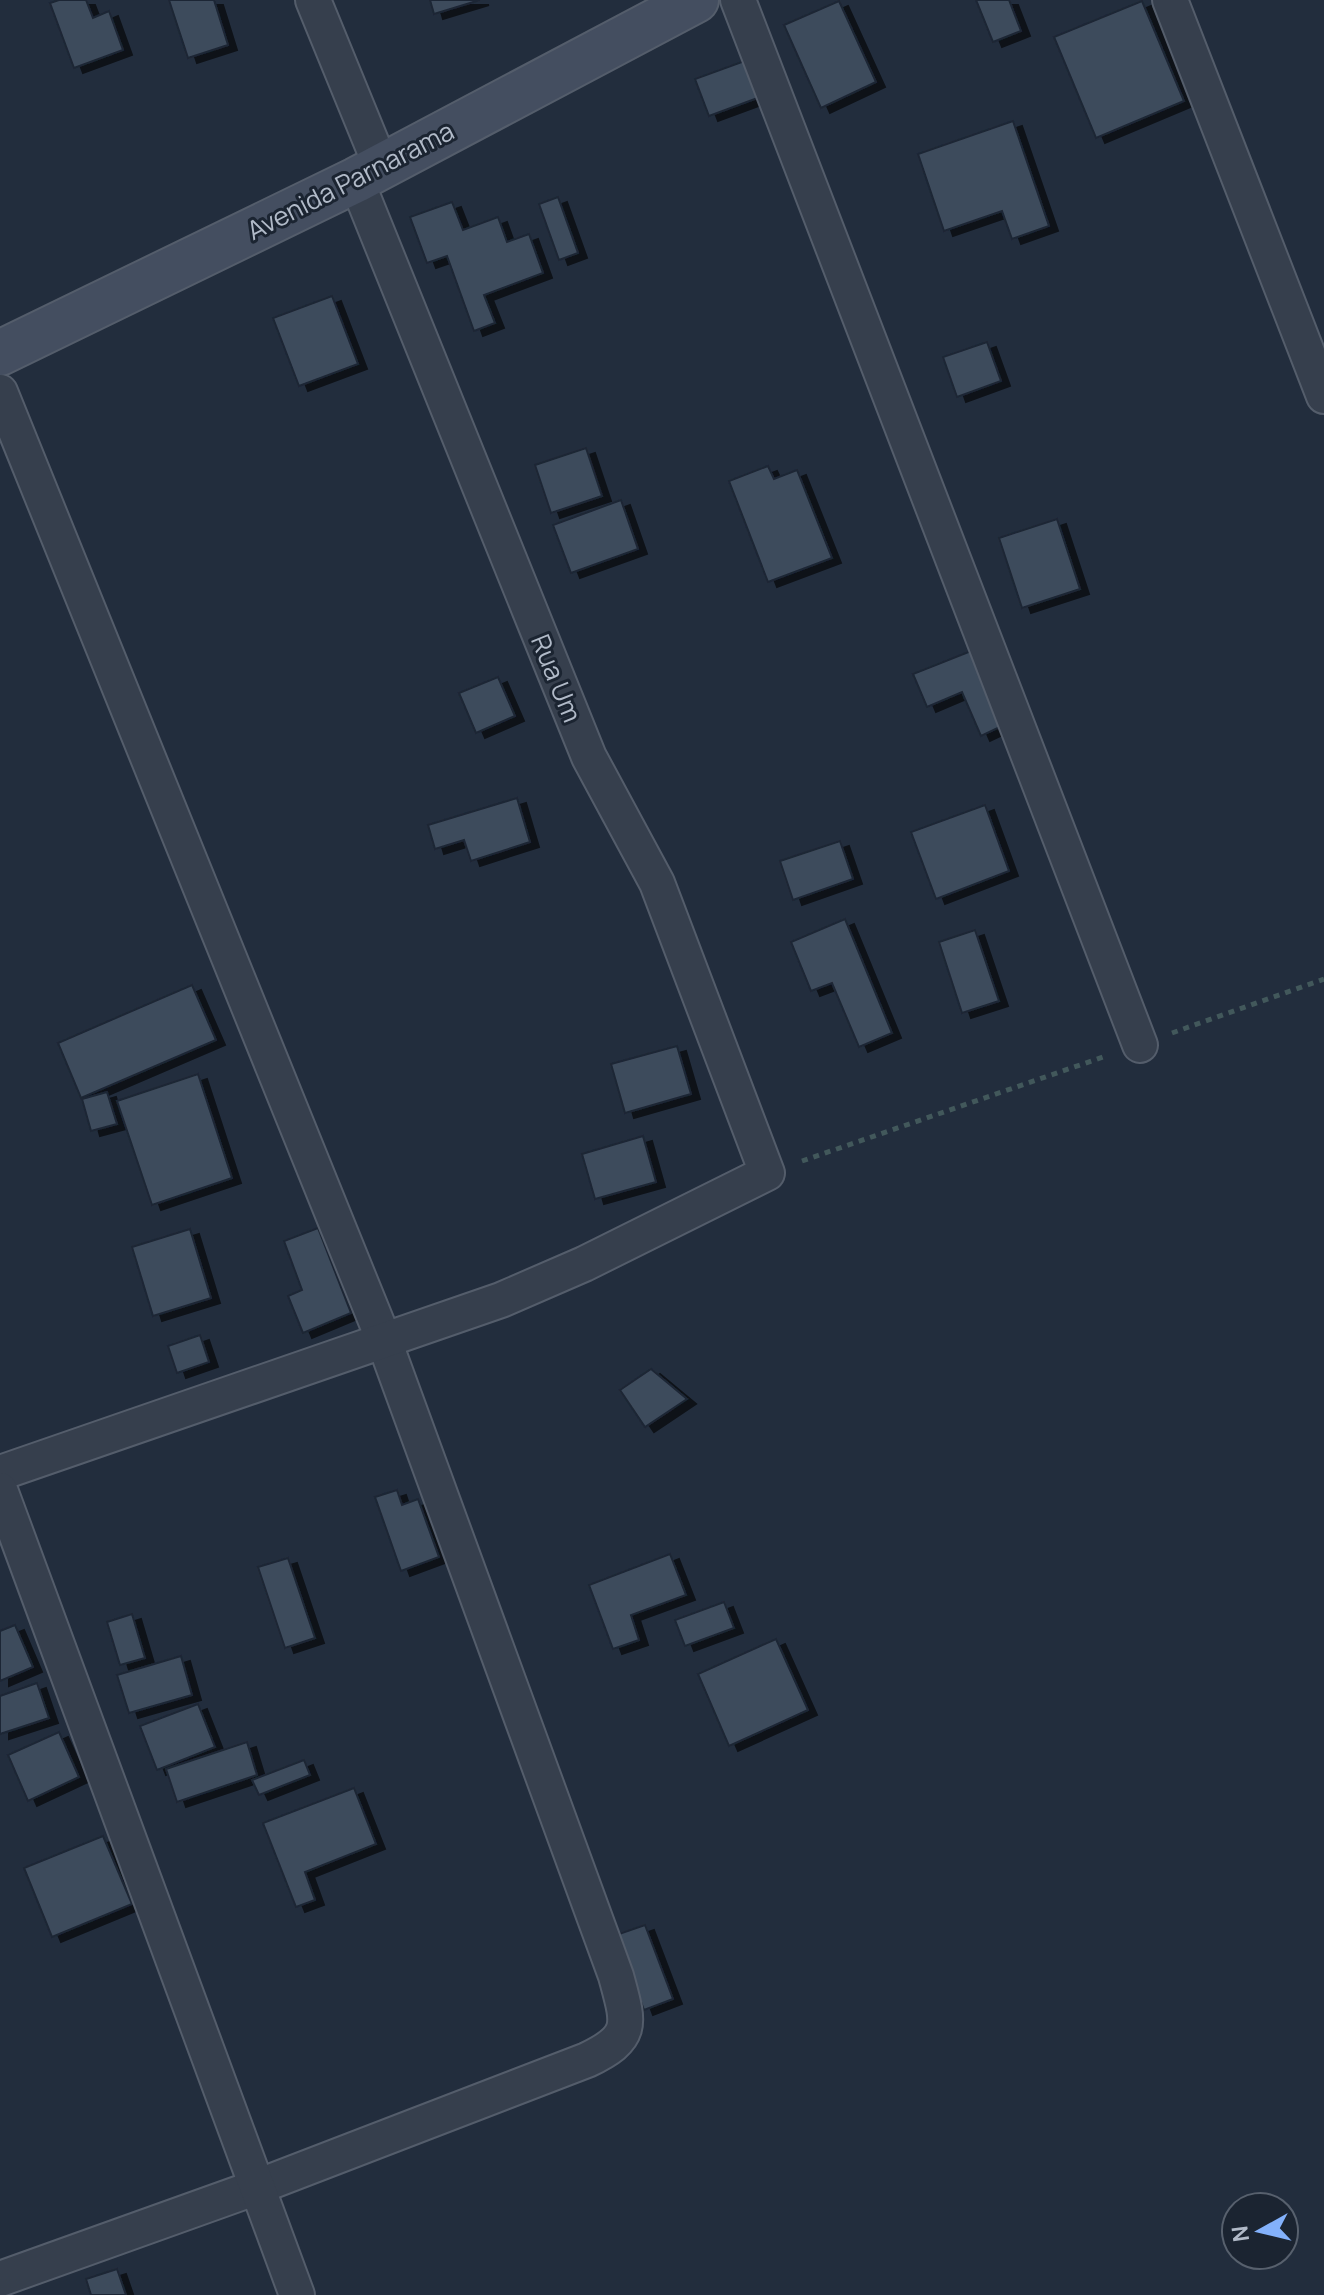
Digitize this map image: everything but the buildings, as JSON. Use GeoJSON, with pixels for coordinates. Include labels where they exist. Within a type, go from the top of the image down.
{"type":"FeatureCollection","features":[{"type":"Feature","properties":{"kind":"street","name":"Rua Um"},"geometry":{"type":"LineString","coordinates":[[313,0],[368,173],[589,757],[657,883],[767,1173]]}},
{"type":"Feature","properties":{"kind":"street","name":"Avenida Parnarama"},"geometry":{"type":"LineString","coordinates":[[0,353],[368,173],[696,0]]}},
{"type":"Feature","properties":{"kind":"street"},"geometry":{"type":"LineString","coordinates":[[738,0],[1140,1045]]}},
{"type":"Feature","properties":{"kind":"street"},"geometry":{"type":"LineString","coordinates":[[1170,0],[1324,396]]}},
{"type":"Feature","properties":{"kind":"street"},"geometry":{"type":"LineString","coordinates":[[0,392],[383,1338],[616,1976],[624,2005],[625,2032],[613,2048],[587,2060],[257,2187],[0,2279]]}},
{"type":"Feature","properties":{"kind":"street"},"geometry":{"type":"LineString","coordinates":[[0,1473],[383,1338],[501,1300],[584,1264],[767,1173]]}},
{"type":"Feature","properties":{"kind":"street"},"geometry":{"type":"LineString","coordinates":[[0,1490],[297,2295]]}},
{"type":"Feature","properties":{"kind":"path"},"geometry":{"type":"LineString","coordinates":[[767,1173],[1324,979]]}}]}
